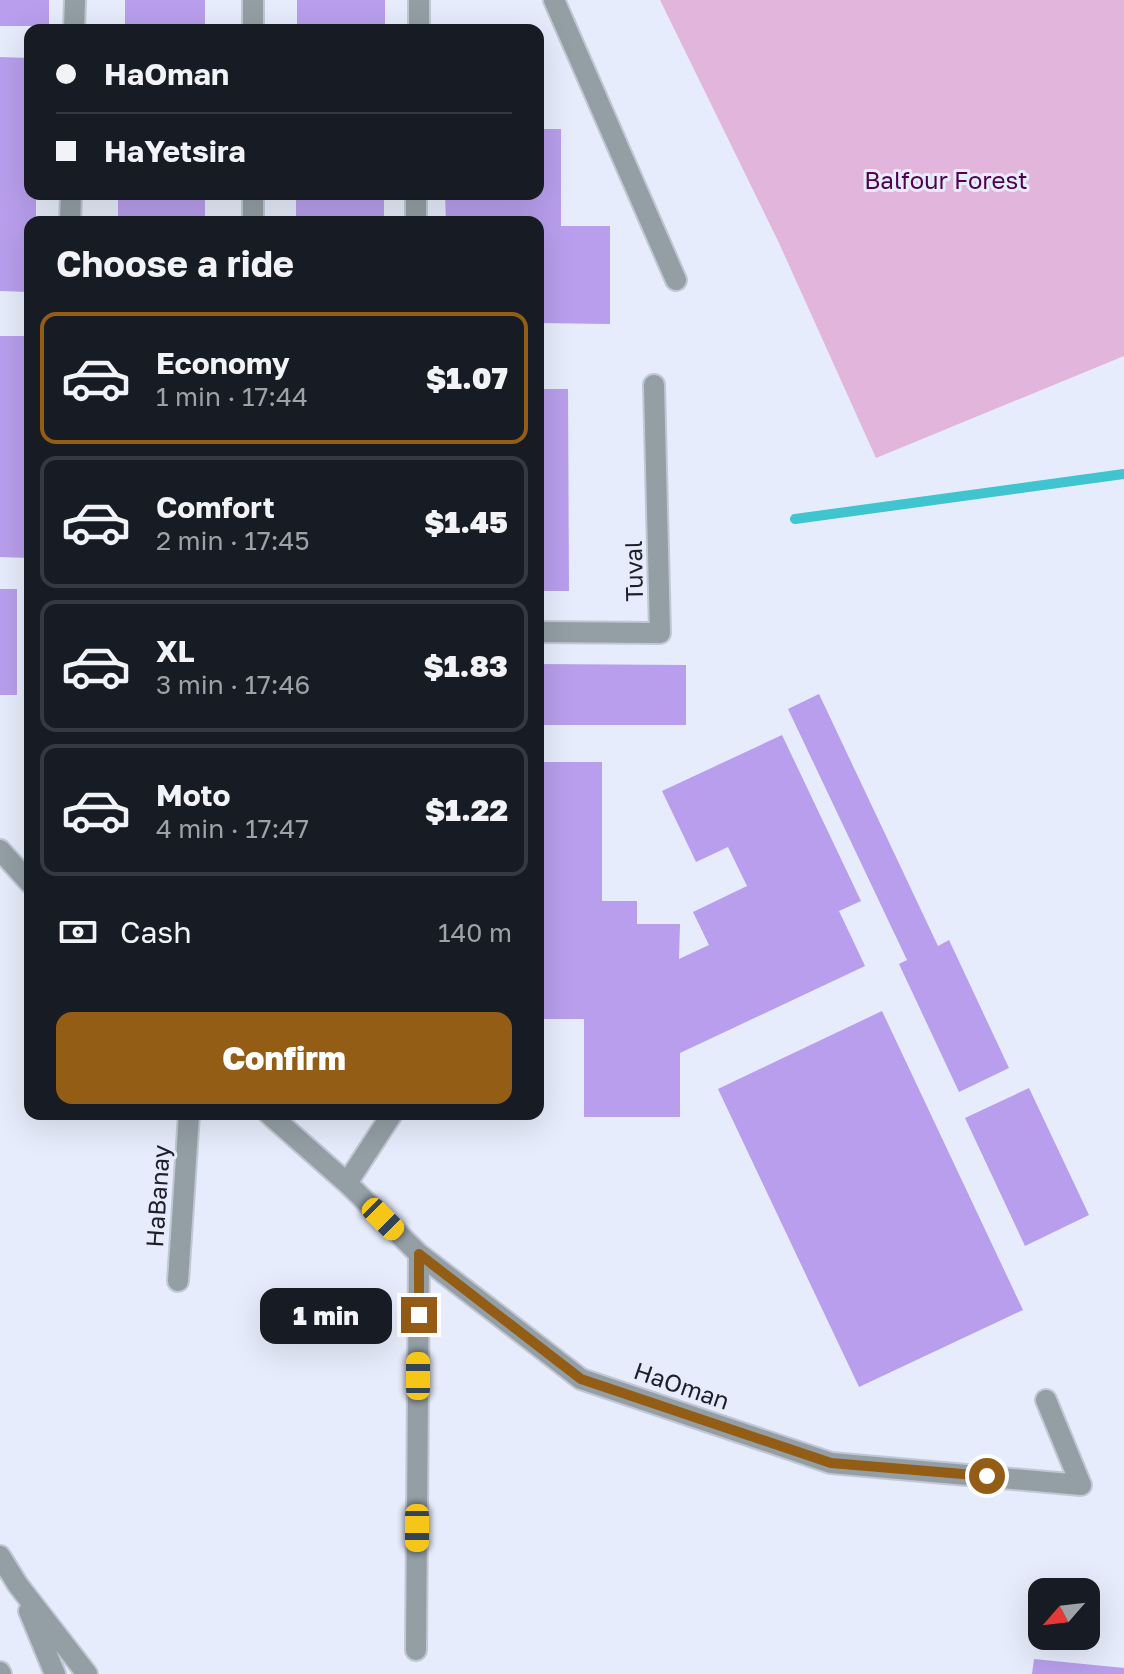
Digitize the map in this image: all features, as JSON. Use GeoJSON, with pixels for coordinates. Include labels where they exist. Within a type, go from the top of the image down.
{"type":"FeatureCollection","features":[{"type":"Feature","properties":{"kind":"street"},"geometry":{"type":"LineString","coordinates":[[74,24],[75,0]]}},
{"type":"Feature","properties":{"kind":"street"},"geometry":{"type":"LineString","coordinates":[[253,0],[253,24]]}},
{"type":"Feature","properties":{"kind":"street"},"geometry":{"type":"LineString","coordinates":[[419,0],[419,24]]}},
{"type":"Feature","properties":{"kind":"street"},"geometry":{"type":"LineString","coordinates":[[554,0],[676,280]]}},
{"type":"Feature","properties":{"kind":"street","name":"Tuval"},"geometry":{"type":"LineString","coordinates":[[544,632],[660,633],[654,385]]}},
{"type":"Feature","properties":{"kind":"street"},"geometry":{"type":"LineString","coordinates":[[0,850],[24,877]]}},
{"type":"Feature","properties":{"kind":"street"},"geometry":{"type":"LineString","coordinates":[[0,865],[24,880]]}},
{"type":"Feature","properties":{"kind":"street","name":"HaBanay"},"geometry":{"type":"LineString","coordinates":[[178,1281],[189,1120]]}},
{"type":"Feature","properties":{"kind":"street","name":"HaOman"},"geometry":{"type":"LineString","coordinates":[[276,1120],[347,1183],[419,1254],[581,1379],[831,1463],[1081,1485],[1046,1400]]}},
{"type":"Feature","properties":{"kind":"street"},"geometry":{"type":"LineString","coordinates":[[347,1183],[388,1120]]}},
{"type":"Feature","properties":{"kind":"street"},"geometry":{"type":"LineString","coordinates":[[416,1650],[419,1254]]}},
{"type":"Feature","properties":{"kind":"street"},"geometry":{"type":"LineString","coordinates":[[0,1556],[18,1585],[87,1674]]}},
{"type":"Feature","properties":{"kind":"street"},"geometry":{"type":"LineString","coordinates":[[18,1585],[55,1674]]}},
{"type":"Feature","properties":{"kind":"green space","name":"Balfour Forest"},"geometry":{"type":"Polygon","coordinates":[[[660,0],[1124,0],[1124,356],[876,458],[779,243],[660,0]]]}},
{"type":"Feature","properties":{"kind":"building"},"geometry":{"type":"Polygon","coordinates":[[[0,0],[49,0],[49,24],[0,26],[0,0]]]}},
{"type":"Feature","properties":{"kind":"building"},"geometry":{"type":"Polygon","coordinates":[[[125,0],[205,0],[205,24],[125,24],[125,0]]]}},
{"type":"Feature","properties":{"kind":"building"},"geometry":{"type":"Polygon","coordinates":[[[297,0],[385,0],[385,24],[297,24],[297,0]]]}},
{"type":"Feature","properties":{"kind":"building"},"geometry":{"type":"Polygon","coordinates":[[[0,57],[24,58],[24,200],[36,200],[36,216],[24,216],[24,292],[0,291],[0,57]]]}},
{"type":"Feature","properties":{"kind":"building"},"geometry":{"type":"Polygon","coordinates":[[[544,129],[561,129],[561,226],[610,226],[610,324],[544,323],[544,216],[446,216],[445,200],[544,200],[544,129]]]}},
{"type":"Feature","properties":{"kind":"building"},"geometry":{"type":"Polygon","coordinates":[[[118,200],[205,200],[205,216],[118,216],[118,200]]]}},
{"type":"Feature","properties":{"kind":"building"},"geometry":{"type":"Polygon","coordinates":[[[296,200],[384,200],[384,216],[296,216],[296,200]]]}},
{"type":"Feature","properties":{"kind":"building"},"geometry":{"type":"Polygon","coordinates":[[[0,336],[24,336],[24,558],[0,557],[0,336]]]}},
{"type":"Feature","properties":{"kind":"building"},"geometry":{"type":"Polygon","coordinates":[[[544,389],[568,389],[569,591],[544,591],[544,389]]]}},
{"type":"Feature","properties":{"kind":"building"},"geometry":{"type":"Polygon","coordinates":[[[0,589],[17,589],[17,695],[0,695],[0,589]]]}},
{"type":"Feature","properties":{"kind":"building"},"geometry":{"type":"Polygon","coordinates":[[[544,664],[686,665],[686,725],[544,725],[544,664]]]}},
{"type":"Feature","properties":{"kind":"building"},"geometry":{"type":"Polygon","coordinates":[[[819,694],[938,946],[949,940],[1009,1068],[959,1092],[899,964],[907,960],[788,709],[819,694]]]}},
{"type":"Feature","properties":{"kind":"building"},"geometry":{"type":"Polygon","coordinates":[[[782,735],[861,901],[839,911],[865,966],[680,1053],[680,1117],[584,1117],[584,1019],[544,1019],[544,762],[602,762],[602,901],[637,901],[637,924],[680,924],[679,959],[709,945],[693,912],[747,886],[728,847],[696,862],[662,791],[782,735]]]}},
{"type":"Feature","properties":{"kind":"building"},"geometry":{"type":"Polygon","coordinates":[[[882,1011],[1023,1310],[859,1387],[718,1089],[882,1011]]]}},
{"type":"Feature","properties":{"kind":"building"},"geometry":{"type":"Polygon","coordinates":[[[1029,1088],[1089,1215],[1025,1246],[965,1118],[1029,1088]]]}},
{"type":"Feature","properties":{"kind":"building"},"geometry":{"type":"Polygon","coordinates":[[[1034,1659],[1124,1668],[1124,1674],[1032,1674],[1034,1659]]]}},
{"type":"Feature","properties":{"kind":"waterway"},"geometry":{"type":"LineString","coordinates":[[795,519],[1124,474]]}},
{"type":"Feature","properties":{"kind":"route"},"geometry":{"type":"LineString","coordinates":[[419,1315],[419,1254],[581,1379],[831,1463],[987,1476]]}}]}
